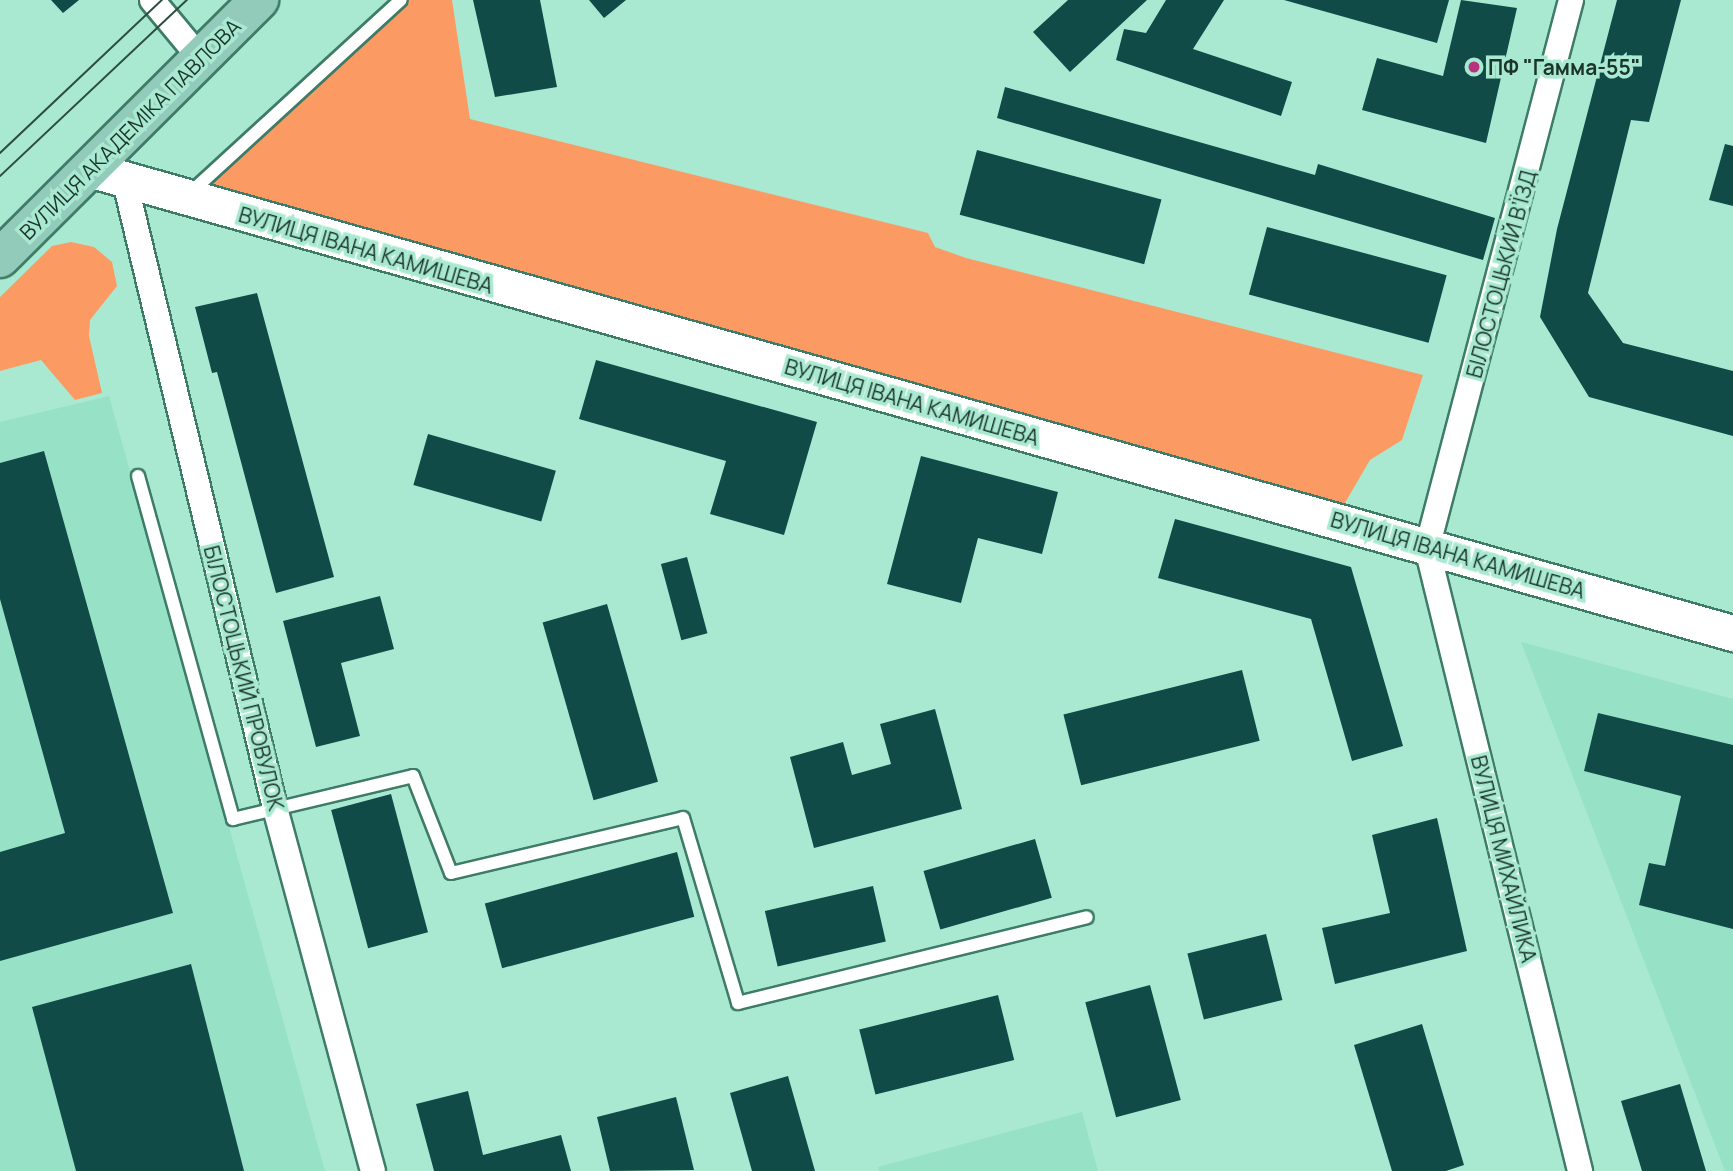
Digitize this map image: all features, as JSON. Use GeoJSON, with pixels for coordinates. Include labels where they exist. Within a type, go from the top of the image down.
{"type":"FeatureCollection","features":[{"type":"Feature","properties":{"kind":"main road","name":"ВУЛИЦЯ АКАДЕМІКА ПАВЛОВА"},"geometry":{"type":"LineString","coordinates":[[0,258],[108,176],[201,59],[259,0]]}},
{"type":"Feature","properties":{"kind":"street"},"geometry":{"type":"LineString","coordinates":[[152,0],[201,59]]}},
{"type":"Feature","properties":{"kind":"street","name":"БІЛОСТОЦЬКИЙ В’ЇЗД"},"geometry":{"type":"LineString","coordinates":[[1427,548],[1571,0]]}},
{"type":"Feature","properties":{"kind":"street","name":"ВУЛИЦЯ ІВАНА КАМИШЕВА"},"geometry":{"type":"LineString","coordinates":[[108,176],[1733,633]]}},
{"type":"Feature","properties":{"kind":"street","name":"БІЛОСТОЦЬКИЙ ПРОВУЛОК"},"geometry":{"type":"LineString","coordinates":[[108,176],[373,1171]]}},
{"type":"Feature","properties":{"kind":"street","name":"ВУЛИЦЯ МИХАЙЛИКА"},"geometry":{"type":"LineString","coordinates":[[1427,548],[1580,1171]]}},
{"type":"Feature","properties":{"kind":"lane"},"geometry":{"type":"LineString","coordinates":[[183,199],[401,0]]}},
{"type":"Feature","properties":{"kind":"lane"},"geometry":{"type":"LineString","coordinates":[[138,475],[233,819],[413,776],[451,873],[683,818],[738,1003],[1087,917]]}},
{"type":"Feature","properties":{"kind":"shaded area"},"geometry":{"type":"Polygon","coordinates":[[[401,0],[452,0],[470,119],[928,233],[935,247],[966,258],[1423,375],[1402,440],[1370,460],[1335,520],[183,199],[401,0]]]}},
{"type":"Feature","properties":{"kind":"shaded area"},"geometry":{"type":"Polygon","coordinates":[[[71,242],[94,247],[112,262],[117,286],[90,320],[89,336],[102,393],[75,400],[41,360],[0,371],[0,297],[52,246],[71,242]]]}},
{"type":"Feature","properties":{"kind":"shaded area"},"geometry":{"type":"Polygon","coordinates":[[[109,396],[325,1171],[0,1171],[0,422],[109,396]]]}},
{"type":"Feature","properties":{"kind":"shaded area"},"geometry":{"type":"Polygon","coordinates":[[[1521,642],[1733,699],[1733,1171],[1725,1171],[1521,642]]]}},
{"type":"Feature","properties":{"kind":"shaded area"},"geometry":{"type":"Polygon","coordinates":[[[1082,1112],[1098,1171],[879,1171],[878,1167],[1082,1112]]]}},
{"type":"Feature","properties":{"kind":"building"},"geometry":{"type":"Polygon","coordinates":[[[51,0],[79,0],[63,13],[51,0]]]}},
{"type":"Feature","properties":{"kind":"building"},"geometry":{"type":"Polygon","coordinates":[[[473,0],[540,0],[557,87],[495,97],[473,0]]]}},
{"type":"Feature","properties":{"kind":"building"},"geometry":{"type":"Polygon","coordinates":[[[589,0],[626,0],[604,18],[589,0]]]}},
{"type":"Feature","properties":{"kind":"building"},"geometry":{"type":"Polygon","coordinates":[[[1068,0],[1147,0],[1070,72],[1033,32],[1068,0]]]}},
{"type":"Feature","properties":{"kind":"building"},"geometry":{"type":"Polygon","coordinates":[[[1166,0],[1224,0],[1193,49],[1292,82],[1281,116],[1116,60],[1124,29],[1146,33],[1166,0]]]}},
{"type":"Feature","properties":{"kind":"building"},"geometry":{"type":"Polygon","coordinates":[[[1284,0],[1449,0],[1437,43],[1284,0]]]}},
{"type":"Feature","properties":{"kind":"building","name":"ПФ \"Гамма-55\""},"geometry":{"type":"Polygon","coordinates":[[[1461,0],[1517,8],[1486,143],[1362,110],[1377,58],[1443,76],[1461,0]]]}},
{"type":"Feature","properties":{"kind":"building"},"geometry":{"type":"Polygon","coordinates":[[[1617,0],[1681,0],[1649,122],[1631,120],[1588,293],[1623,343],[1733,371],[1733,436],[1589,397],[1540,317],[1557,229],[1617,0]]]}},
{"type":"Feature","properties":{"kind":"building"},"geometry":{"type":"Polygon","coordinates":[[[1005,87],[1315,175],[1318,164],[1495,218],[1483,260],[997,118],[1005,87]]]}},
{"type":"Feature","properties":{"kind":"building"},"geometry":{"type":"Polygon","coordinates":[[[1725,144],[1733,146],[1733,206],[1709,200],[1725,144]]]}},
{"type":"Feature","properties":{"kind":"building"},"geometry":{"type":"Polygon","coordinates":[[[977,150],[1161,199],[1144,264],[960,215],[977,150]]]}},
{"type":"Feature","properties":{"kind":"building"},"geometry":{"type":"Polygon","coordinates":[[[1267,227],[1447,275],[1429,343],[1249,295],[1267,227]]]}},
{"type":"Feature","properties":{"kind":"building"},"geometry":{"type":"Polygon","coordinates":[[[257,293],[334,577],[276,593],[217,372],[212,373],[195,307],[257,293]]]}},
{"type":"Feature","properties":{"kind":"building"},"geometry":{"type":"Polygon","coordinates":[[[596,360],[817,422],[784,535],[710,514],[726,461],[579,419],[596,360]]]}},
{"type":"Feature","properties":{"kind":"building"},"geometry":{"type":"Polygon","coordinates":[[[428,434],[556,471],[541,522],[413,485],[428,434]]]}},
{"type":"Feature","properties":{"kind":"building"},"geometry":{"type":"Polygon","coordinates":[[[44,451],[173,913],[0,961],[0,852],[65,833],[0,599],[0,463],[44,451]]]}},
{"type":"Feature","properties":{"kind":"building"},"geometry":{"type":"Polygon","coordinates":[[[921,456],[1058,492],[1042,554],[978,538],[961,603],[887,584],[921,456]]]}},
{"type":"Feature","properties":{"kind":"building"},"geometry":{"type":"Polygon","coordinates":[[[1175,519],[1351,567],[1403,746],[1352,761],[1311,619],[1158,578],[1175,519]]]}},
{"type":"Feature","properties":{"kind":"building"},"geometry":{"type":"Polygon","coordinates":[[[687,557],[707,633],[681,640],[661,564],[687,557]]]}},
{"type":"Feature","properties":{"kind":"building"},"geometry":{"type":"Polygon","coordinates":[[[380,596],[394,649],[341,663],[360,736],[316,747],[283,621],[380,596]]]}},
{"type":"Feature","properties":{"kind":"building"},"geometry":{"type":"Polygon","coordinates":[[[607,604],[658,782],[594,800],[543,622],[607,604]]]}},
{"type":"Feature","properties":{"kind":"building"},"geometry":{"type":"Polygon","coordinates":[[[1242,670],[1260,741],[1081,785],[1063,715],[1242,670]]]}},
{"type":"Feature","properties":{"kind":"building"},"geometry":{"type":"Polygon","coordinates":[[[935,709],[962,809],[814,848],[790,757],[843,742],[852,775],[891,764],[880,724],[935,709]]]}},
{"type":"Feature","properties":{"kind":"building"},"geometry":{"type":"Polygon","coordinates":[[[1598,713],[1733,745],[1733,929],[1639,905],[1649,863],[1665,866],[1681,796],[1584,771],[1598,713]]]}},
{"type":"Feature","properties":{"kind":"building"},"geometry":{"type":"Polygon","coordinates":[[[391,794],[428,932],[368,948],[331,810],[391,794]]]}},
{"type":"Feature","properties":{"kind":"building"},"geometry":{"type":"Polygon","coordinates":[[[1437,818],[1467,951],[1335,984],[1322,928],[1390,913],[1372,835],[1437,818]]]}},
{"type":"Feature","properties":{"kind":"building"},"geometry":{"type":"Polygon","coordinates":[[[1035,839],[1052,898],[940,930],[923,871],[1035,839]]]}},
{"type":"Feature","properties":{"kind":"building"},"geometry":{"type":"Polygon","coordinates":[[[677,852],[694,917],[502,968],[485,904],[677,852]]]}},
{"type":"Feature","properties":{"kind":"building"},"geometry":{"type":"Polygon","coordinates":[[[873,886],[886,942],[778,967],[765,911],[873,886]]]}},
{"type":"Feature","properties":{"kind":"building"},"geometry":{"type":"Polygon","coordinates":[[[1266,934],[1282,1000],[1204,1020],[1187,954],[1266,934]]]}},
{"type":"Feature","properties":{"kind":"building"},"geometry":{"type":"Polygon","coordinates":[[[191,964],[244,1171],[76,1171],[32,1007],[191,964]]]}},
{"type":"Feature","properties":{"kind":"building"},"geometry":{"type":"Polygon","coordinates":[[[1150,985],[1181,1100],[1116,1117],[1085,1002],[1150,985]]]}},
{"type":"Feature","properties":{"kind":"building"},"geometry":{"type":"Polygon","coordinates":[[[998,995],[1014,1060],[875,1095],[859,1030],[998,995]]]}},
{"type":"Feature","properties":{"kind":"building"},"geometry":{"type":"Polygon","coordinates":[[[1422,1024],[1464,1165],[1446,1171],[1392,1171],[1354,1045],[1422,1024]]]}},
{"type":"Feature","properties":{"kind":"building"},"geometry":{"type":"Polygon","coordinates":[[[788,1076],[815,1171],[752,1171],[730,1093],[788,1076]]]}},
{"type":"Feature","properties":{"kind":"building"},"geometry":{"type":"Polygon","coordinates":[[[1680,1084],[1706,1171],[1642,1171],[1621,1101],[1680,1084]]]}},
{"type":"Feature","properties":{"kind":"building"},"geometry":{"type":"Polygon","coordinates":[[[468,1091],[483,1155],[561,1135],[571,1171],[434,1171],[416,1104],[468,1091]]]}},
{"type":"Feature","properties":{"kind":"building"},"geometry":{"type":"Polygon","coordinates":[[[676,1097],[694,1170],[610,1171],[597,1117],[676,1097]]]}},
{"type":"Feature","properties":{"kind":"tram line"},"geometry":{"type":"LineString","coordinates":[[0,153],[162,0]]}},
{"type":"Feature","properties":{"kind":"tram line"},"geometry":{"type":"LineString","coordinates":[[0,176],[187,0]]}},
{"type":"Feature","properties":{"kind":"place","name":"ПФ \"Гамма-55\""},"geometry":{"type":"Point","coordinates":[1474,67]}}]}
